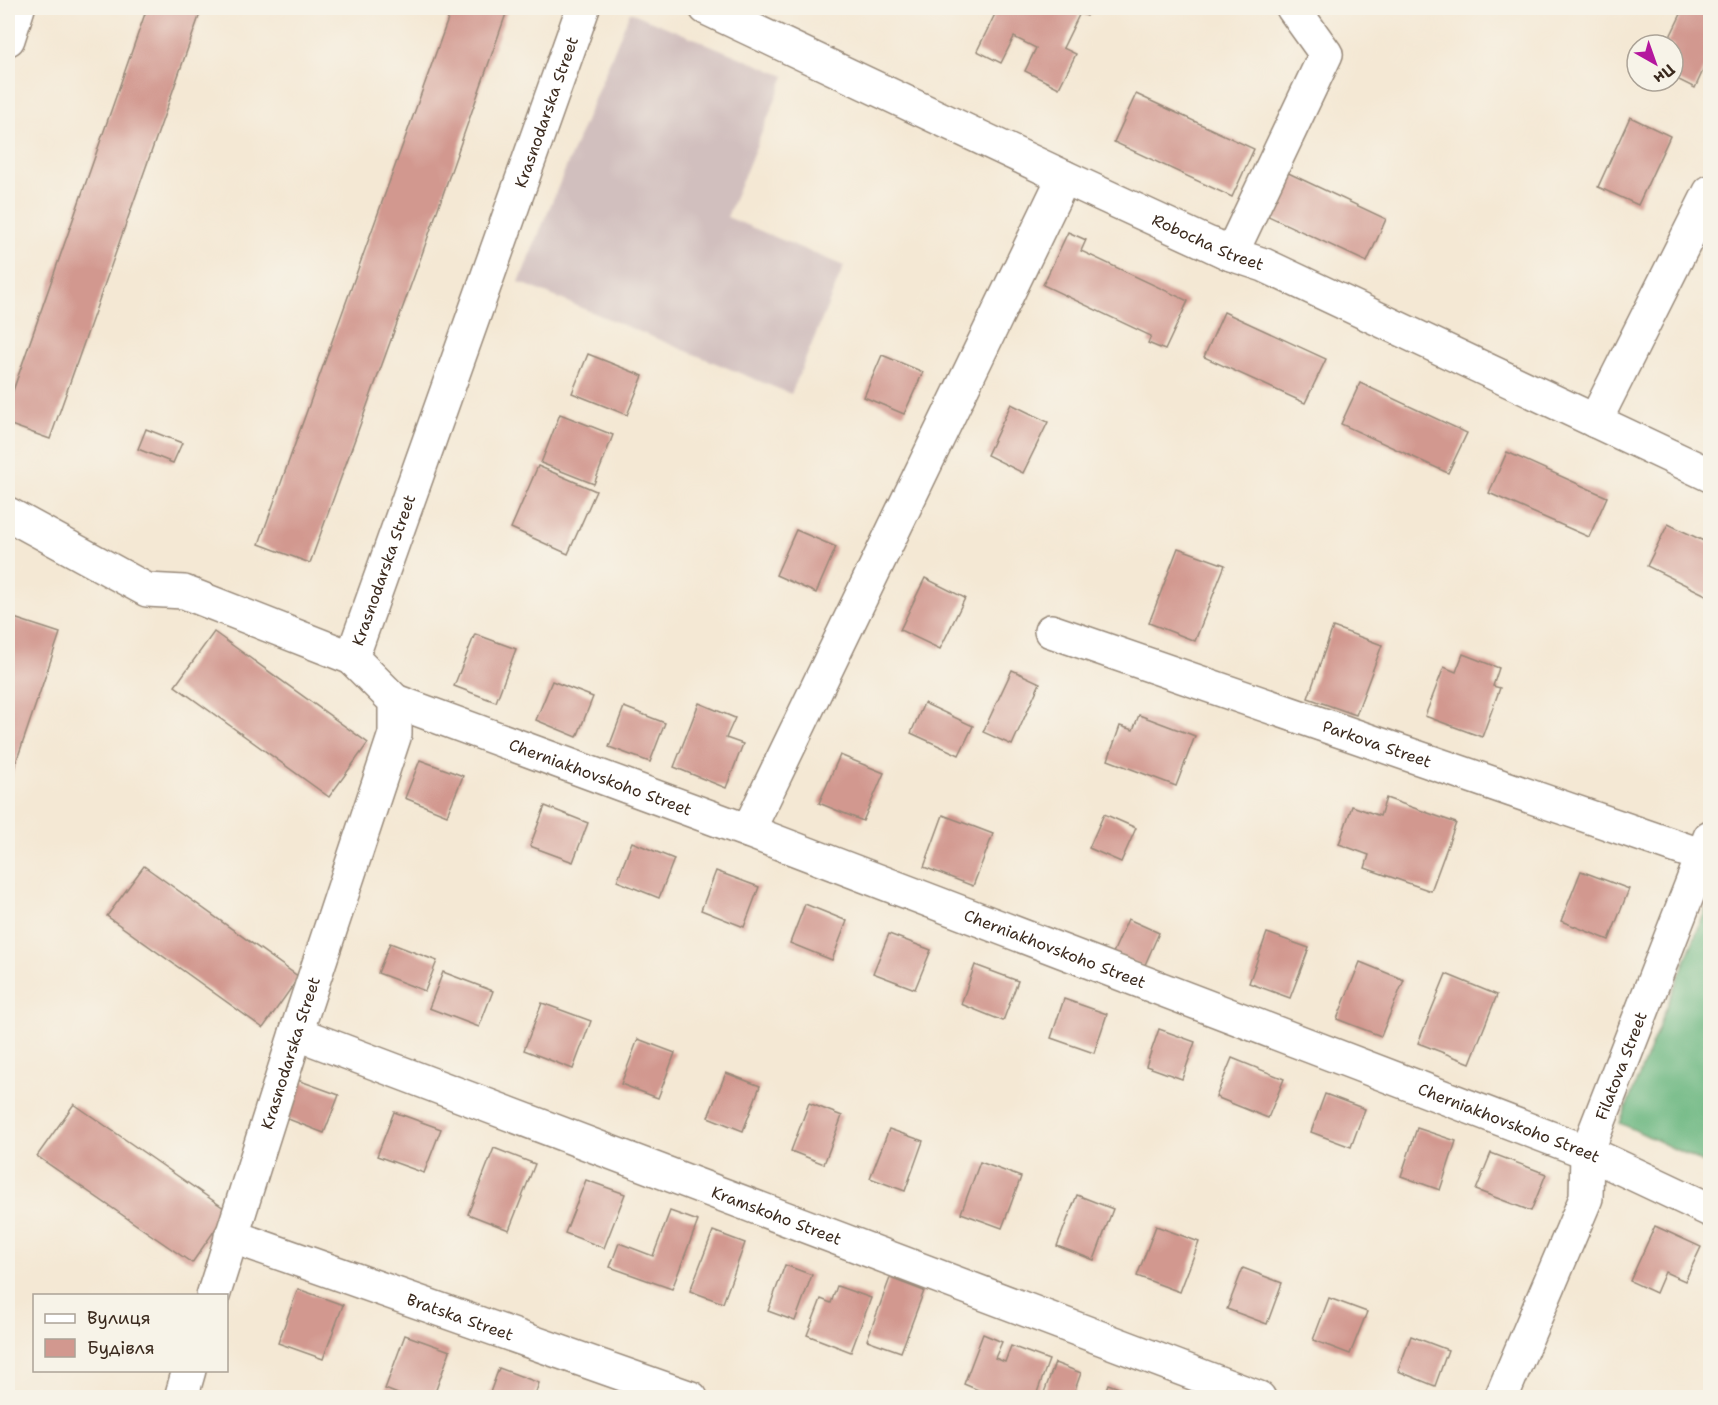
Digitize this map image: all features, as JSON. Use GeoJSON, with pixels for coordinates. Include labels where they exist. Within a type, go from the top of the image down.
{"type":"FeatureCollection","features":[{"type":"Feature","properties":{"kind":"street"},"geometry":{"type":"LineString","coordinates":[[8,39],[18,8]]}},
{"type":"Feature","properties":{"kind":"street","name":"Krasnodarska Street"},"geometry":{"type":"LineString","coordinates":[[214,1294],[296,1033],[395,734],[395,701],[352,658],[583,8]]}},
{"type":"Feature","properties":{"kind":"street","name":"Robocha Street"},"geometry":{"type":"LineString","coordinates":[[706,8],[1064,177],[1232,254],[1264,265],[1710,475]]}},
{"type":"Feature","properties":{"kind":"street"},"geometry":{"type":"LineString","coordinates":[[1232,254],[1326,54],[1293,8]]}},
{"type":"Feature","properties":{"kind":"street"},"geometry":{"type":"LineString","coordinates":[[748,831],[1064,177]]}},
{"type":"Feature","properties":{"kind":"street"},"geometry":{"type":"LineString","coordinates":[[1595,421],[1710,192]]}},
{"type":"Feature","properties":{"kind":"street"},"geometry":{"type":"LineString","coordinates":[[8,514],[147,590],[184,592],[352,658]]}},
{"type":"Feature","properties":{"kind":"street","name":"Parkova Street"},"geometry":{"type":"LineString","coordinates":[[1051,631],[1707,847]]}},
{"type":"Feature","properties":{"kind":"street","name":"Cherniakhovskoho Street"},"geometry":{"type":"LineString","coordinates":[[395,701],[748,831],[1587,1152],[1710,1210]]}},
{"type":"Feature","properties":{"kind":"street","name":"Filatova Street"},"geometry":{"type":"LineString","coordinates":[[1501,1398],[1586,1198],[1587,1152],[1707,847]]}},
{"type":"Feature","properties":{"kind":"street","name":"Kramskoho Street"},"geometry":{"type":"LineString","coordinates":[[296,1033],[1259,1398]]}},
{"type":"Feature","properties":{"kind":"street","name":"Bratska Street"},"geometry":{"type":"LineString","coordinates":[[231,1236],[691,1398]]}},
{"type":"Feature","properties":{"kind":"street"},"geometry":{"type":"LineString","coordinates":[[181,1398],[189,1372]]}},
{"type":"Feature","properties":{"kind":"shaded area"},"geometry":{"type":"Polygon","coordinates":[[[630,12],[785,76],[727,217],[844,266],[791,394],[519,282],[630,12]]]}},
{"type":"Feature","properties":{"kind":"green space"},"geometry":{"type":"Polygon","coordinates":[[[1710,899],[1710,1166],[1620,1123],[1710,899]]]}},
{"type":"Feature","properties":{"kind":"building"},"geometry":{"type":"Polygon","coordinates":[[[147,8],[202,8],[50,439],[8,424],[8,405],[147,8]]]}},
{"type":"Feature","properties":{"kind":"building"},"geometry":{"type":"Polygon","coordinates":[[[452,8],[508,8],[310,563],[259,544],[452,8]]]}},
{"type":"Feature","properties":{"kind":"building"},"geometry":{"type":"Polygon","coordinates":[[[998,8],[1091,8],[1087,16],[1080,13],[1063,48],[1076,54],[1059,88],[1025,71],[1036,48],[1014,37],[1001,63],[977,51],[998,8]]]}},
{"type":"Feature","properties":{"kind":"building"},"geometry":{"type":"Polygon","coordinates":[[[1684,8],[1704,8],[1710,11],[1710,55],[1695,88],[1685,83],[1685,33],[1672,33],[1684,8]]]}},
{"type":"Feature","properties":{"kind":"building"},"geometry":{"type":"Polygon","coordinates":[[[1136,94],[1254,149],[1232,197],[1114,142],[1136,94]]]}},
{"type":"Feature","properties":{"kind":"building"},"geometry":{"type":"Polygon","coordinates":[[[1630,117],[1670,136],[1638,205],[1598,187],[1630,117]]]}},
{"type":"Feature","properties":{"kind":"building"},"geometry":{"type":"Polygon","coordinates":[[[1282,170],[1386,219],[1367,262],[1262,213],[1282,170]]]}},
{"type":"Feature","properties":{"kind":"building"},"geometry":{"type":"Polygon","coordinates":[[[1068,232],[1086,240],[1081,251],[1188,301],[1165,350],[1148,343],[1151,336],[1043,285],[1068,232]]]}},
{"type":"Feature","properties":{"kind":"building"},"geometry":{"type":"Polygon","coordinates":[[[1224,312],[1326,359],[1305,403],[1204,357],[1224,312]]]}},
{"type":"Feature","properties":{"kind":"building"},"geometry":{"type":"Polygon","coordinates":[[[588,354],[643,376],[627,415],[572,393],[588,354]]]}},
{"type":"Feature","properties":{"kind":"building"},"geometry":{"type":"Polygon","coordinates":[[[882,355],[923,372],[904,414],[864,397],[882,355]]]}},
{"type":"Feature","properties":{"kind":"building"},"geometry":{"type":"Polygon","coordinates":[[[1360,383],[1467,433],[1448,473],[1341,424],[1360,383]]]}},
{"type":"Feature","properties":{"kind":"building"},"geometry":{"type":"Polygon","coordinates":[[[1011,404],[1048,422],[1023,473],[987,455],[1011,404]]]}},
{"type":"Feature","properties":{"kind":"building"},"geometry":{"type":"Polygon","coordinates":[[[560,414],[613,435],[594,484],[541,463],[560,414]]]}},
{"type":"Feature","properties":{"kind":"building"},"geometry":{"type":"Polygon","coordinates":[[[146,429],[182,443],[173,463],[138,449],[146,429]]]}},
{"type":"Feature","properties":{"kind":"building"},"geometry":{"type":"Polygon","coordinates":[[[1507,452],[1607,497],[1589,537],[1489,493],[1507,452]]]}},
{"type":"Feature","properties":{"kind":"building"},"geometry":{"type":"Polygon","coordinates":[[[538,466],[596,491],[568,554],[511,528],[538,466]]]}},
{"type":"Feature","properties":{"kind":"building"},"geometry":{"type":"Polygon","coordinates":[[[1668,524],[1710,544],[1710,597],[1647,566],[1668,524]]]}},
{"type":"Feature","properties":{"kind":"building"},"geometry":{"type":"Polygon","coordinates":[[[796,530],[836,547],[816,593],[776,575],[796,530]]]}},
{"type":"Feature","properties":{"kind":"building"},"geometry":{"type":"Polygon","coordinates":[[[1178,548],[1225,565],[1195,641],[1149,623],[1178,548]]]}},
{"type":"Feature","properties":{"kind":"building"},"geometry":{"type":"Polygon","coordinates":[[[925,578],[965,598],[940,649],[900,630],[925,578]]]}},
{"type":"Feature","properties":{"kind":"building"},"geometry":{"type":"Polygon","coordinates":[[[8,616],[60,633],[8,786],[8,616]]]}},
{"type":"Feature","properties":{"kind":"building"},"geometry":{"type":"Polygon","coordinates":[[[1333,627],[1382,645],[1356,715],[1308,698],[1333,627]]]}},
{"type":"Feature","properties":{"kind":"building"},"geometry":{"type":"Polygon","coordinates":[[[214,632],[368,743],[329,797],[175,686],[214,632]]]}},
{"type":"Feature","properties":{"kind":"building"},"geometry":{"type":"Polygon","coordinates":[[[475,634],[516,649],[496,702],[454,686],[475,634]]]}},
{"type":"Feature","properties":{"kind":"building"},"geometry":{"type":"Polygon","coordinates":[[[1463,654],[1499,668],[1493,686],[1500,688],[1482,737],[1425,716],[1444,667],[1456,672],[1463,654]]]}},
{"type":"Feature","properties":{"kind":"building"},"geometry":{"type":"Polygon","coordinates":[[[1012,670],[1040,683],[1012,745],[983,732],[1012,670]]]}},
{"type":"Feature","properties":{"kind":"building"},"geometry":{"type":"Polygon","coordinates":[[[552,681],[593,697],[577,737],[536,720],[552,681]]]}},
{"type":"Feature","properties":{"kind":"building"},"geometry":{"type":"Polygon","coordinates":[[[699,703],[735,718],[726,738],[743,744],[726,788],[674,767],[699,703]]]}},
{"type":"Feature","properties":{"kind":"building"},"geometry":{"type":"Polygon","coordinates":[[[924,703],[973,726],[959,755],[911,733],[924,703]]]}},
{"type":"Feature","properties":{"kind":"building"},"geometry":{"type":"Polygon","coordinates":[[[624,707],[665,723],[650,762],[609,747],[624,707]]]}},
{"type":"Feature","properties":{"kind":"building"},"geometry":{"type":"Polygon","coordinates":[[[1139,715],[1195,736],[1176,786],[1108,760],[1120,726],[1133,730],[1139,715]]]}},
{"type":"Feature","properties":{"kind":"building"},"geometry":{"type":"Polygon","coordinates":[[[840,755],[884,773],[863,821],[819,803],[840,755]]]}},
{"type":"Feature","properties":{"kind":"building"},"geometry":{"type":"Polygon","coordinates":[[[420,760],[463,776],[447,815],[405,798],[420,760]]]}},
{"type":"Feature","properties":{"kind":"building"},"geometry":{"type":"Polygon","coordinates":[[[1386,798],[1456,823],[1431,891],[1365,868],[1369,855],[1339,844],[1352,806],[1380,816],[1386,798]]]}},
{"type":"Feature","properties":{"kind":"building"},"geometry":{"type":"Polygon","coordinates":[[[545,806],[588,823],[573,862],[530,846],[545,806]]]}},
{"type":"Feature","properties":{"kind":"building"},"geometry":{"type":"Polygon","coordinates":[[[1104,814],[1136,828],[1121,862],[1089,848],[1104,814]]]}},
{"type":"Feature","properties":{"kind":"building"},"geometry":{"type":"Polygon","coordinates":[[[943,815],[993,834],[973,886],[924,867],[943,815]]]}},
{"type":"Feature","properties":{"kind":"building"},"geometry":{"type":"Polygon","coordinates":[[[632,842],[674,859],[659,898],[617,881],[632,842]]]}},
{"type":"Feature","properties":{"kind":"building"},"geometry":{"type":"Polygon","coordinates":[[[144,866],[299,977],[263,1028],[107,916],[144,866]]]}},
{"type":"Feature","properties":{"kind":"building"},"geometry":{"type":"Polygon","coordinates":[[[716,871],[759,887],[744,927],[701,910],[716,871]]]}},
{"type":"Feature","properties":{"kind":"building"},"geometry":{"type":"Polygon","coordinates":[[[1581,871],[1629,889],[1609,940],[1561,921],[1581,871]]]}},
{"type":"Feature","properties":{"kind":"building"},"geometry":{"type":"Polygon","coordinates":[[[805,904],[847,921],[832,960],[790,943],[805,904]]]}},
{"type":"Feature","properties":{"kind":"building"},"geometry":{"type":"Polygon","coordinates":[[[1128,919],[1159,933],[1144,967],[1113,953],[1128,919]]]}},
{"type":"Feature","properties":{"kind":"building"},"geometry":{"type":"Polygon","coordinates":[[[1267,933],[1309,948],[1290,998],[1249,983],[1267,933]]]}},
{"type":"Feature","properties":{"kind":"building"},"geometry":{"type":"Polygon","coordinates":[[[889,934],[931,950],[915,989],[873,973],[889,934]]]}},
{"type":"Feature","properties":{"kind":"building"},"geometry":{"type":"Polygon","coordinates":[[[390,943],[437,961],[425,991],[378,973],[390,943]]]}},
{"type":"Feature","properties":{"kind":"building"},"geometry":{"type":"Polygon","coordinates":[[[1360,962],[1404,980],[1381,1036],[1337,1019],[1360,962]]]}},
{"type":"Feature","properties":{"kind":"building"},"geometry":{"type":"Polygon","coordinates":[[[975,965],[1018,981],[1003,1021],[961,1004],[975,965]]]}},
{"type":"Feature","properties":{"kind":"building"},"geometry":{"type":"Polygon","coordinates":[[[443,972],[493,991],[479,1027],[429,1008],[443,972]]]}},
{"type":"Feature","properties":{"kind":"building"},"geometry":{"type":"Polygon","coordinates":[[[1446,974],[1497,995],[1470,1063],[1418,1043],[1446,974]]]}},
{"type":"Feature","properties":{"kind":"building"},"geometry":{"type":"Polygon","coordinates":[[[1064,999],[1107,1014],[1094,1053],[1051,1038],[1064,999]]]}},
{"type":"Feature","properties":{"kind":"building"},"geometry":{"type":"Polygon","coordinates":[[[542,1003],[591,1021],[573,1069],[524,1050],[542,1003]]]}},
{"type":"Feature","properties":{"kind":"building"},"geometry":{"type":"Polygon","coordinates":[[[1159,1029],[1195,1042],[1182,1079],[1146,1066],[1159,1029]]]}},
{"type":"Feature","properties":{"kind":"building"},"geometry":{"type":"Polygon","coordinates":[[[638,1039],[675,1053],[658,1098],[621,1084],[638,1039]]]}},
{"type":"Feature","properties":{"kind":"building"},"geometry":{"type":"Polygon","coordinates":[[[1232,1058],[1284,1079],[1268,1118],[1216,1097],[1232,1058]]]}},
{"type":"Feature","properties":{"kind":"building"},"geometry":{"type":"Polygon","coordinates":[[[726,1073],[760,1086],[743,1131],[708,1117],[726,1073]]]}},
{"type":"Feature","properties":{"kind":"building"},"geometry":{"type":"Polygon","coordinates":[[[292,1078],[339,1095],[324,1133],[278,1115],[292,1078]]]}},
{"type":"Feature","properties":{"kind":"building"},"geometry":{"type":"Polygon","coordinates":[[[1325,1094],[1365,1109],[1351,1147],[1311,1132],[1325,1094]]]}},
{"type":"Feature","properties":{"kind":"building"},"geometry":{"type":"Polygon","coordinates":[[[809,1103],[842,1116],[824,1164],[791,1151],[809,1103]]]}},
{"type":"Feature","properties":{"kind":"building"},"geometry":{"type":"Polygon","coordinates":[[[74,1104],[228,1211],[192,1263],[37,1156],[74,1104]]]}},
{"type":"Feature","properties":{"kind":"building"},"geometry":{"type":"Polygon","coordinates":[[[394,1112],[441,1129],[424,1173],[377,1156],[394,1112]]]}},
{"type":"Feature","properties":{"kind":"building"},"geometry":{"type":"Polygon","coordinates":[[[1417,1128],[1456,1141],[1440,1190],[1401,1176],[1417,1128]]]}},
{"type":"Feature","properties":{"kind":"building"},"geometry":{"type":"Polygon","coordinates":[[[889,1129],[923,1141],[905,1191],[870,1178],[889,1129]]]}},
{"type":"Feature","properties":{"kind":"building"},"geometry":{"type":"Polygon","coordinates":[[[494,1148],[535,1164],[509,1230],[468,1214],[494,1148]]]}},
{"type":"Feature","properties":{"kind":"building"},"geometry":{"type":"Polygon","coordinates":[[[1491,1153],[1546,1174],[1531,1211],[1476,1190],[1491,1153]]]}},
{"type":"Feature","properties":{"kind":"building"},"geometry":{"type":"Polygon","coordinates":[[[980,1162],[1021,1177],[1002,1228],[961,1213],[980,1162]]]}},
{"type":"Feature","properties":{"kind":"building"},"geometry":{"type":"Polygon","coordinates":[[[586,1180],[625,1194],[604,1248],[565,1233],[586,1180]]]}},
{"type":"Feature","properties":{"kind":"building"},"geometry":{"type":"Polygon","coordinates":[[[1077,1195],[1113,1209],[1094,1260],[1057,1246],[1077,1195]]]}},
{"type":"Feature","properties":{"kind":"building"},"geometry":{"type":"Polygon","coordinates":[[[670,1211],[698,1221],[672,1289],[610,1267],[619,1243],[653,1256],[670,1211]]]}},
{"type":"Feature","properties":{"kind":"building"},"geometry":{"type":"Polygon","coordinates":[[[1156,1226],[1199,1242],[1180,1292],[1137,1276],[1156,1226]]]}},
{"type":"Feature","properties":{"kind":"building"},"geometry":{"type":"Polygon","coordinates":[[[1655,1226],[1701,1247],[1685,1281],[1665,1272],[1656,1293],[1630,1281],[1655,1226]]]}},
{"type":"Feature","properties":{"kind":"building"},"geometry":{"type":"Polygon","coordinates":[[[713,1231],[745,1243],[723,1303],[690,1291],[713,1231]]]}},
{"type":"Feature","properties":{"kind":"building"},"geometry":{"type":"Polygon","coordinates":[[[785,1265],[812,1275],[795,1321],[768,1311],[785,1265]]]}},
{"type":"Feature","properties":{"kind":"building"},"geometry":{"type":"Polygon","coordinates":[[[1243,1268],[1282,1283],[1267,1324],[1227,1309],[1243,1268]]]}},
{"type":"Feature","properties":{"kind":"building"},"geometry":{"type":"Polygon","coordinates":[[[890,1278],[924,1291],[901,1352],[867,1340],[890,1278]]]}},
{"type":"Feature","properties":{"kind":"building"},"geometry":{"type":"Polygon","coordinates":[[[837,1286],[871,1298],[851,1352],[807,1335],[821,1299],[831,1303],[837,1286]]]}},
{"type":"Feature","properties":{"kind":"building"},"geometry":{"type":"Polygon","coordinates":[[[298,1289],[343,1305],[323,1359],[278,1343],[298,1289]]]}},
{"type":"Feature","properties":{"kind":"building"},"geometry":{"type":"Polygon","coordinates":[[[1329,1298],[1367,1312],[1350,1354],[1313,1340],[1329,1298]]]}},
{"type":"Feature","properties":{"kind":"building"},"geometry":{"type":"Polygon","coordinates":[[[983,1334],[1002,1342],[995,1358],[1005,1362],[1011,1346],[1049,1360],[1035,1398],[997,1398],[964,1384],[983,1334]]]}},
{"type":"Feature","properties":{"kind":"building"},"geometry":{"type":"Polygon","coordinates":[[[405,1335],[450,1351],[433,1398],[408,1398],[385,1389],[405,1335]]]}},
{"type":"Feature","properties":{"kind":"building"},"geometry":{"type":"Polygon","coordinates":[[[1411,1336],[1448,1350],[1435,1386],[1398,1371],[1411,1336]]]}},
{"type":"Feature","properties":{"kind":"building"},"geometry":{"type":"Polygon","coordinates":[[[1055,1363],[1081,1373],[1072,1398],[1042,1398],[1055,1363]]]}},
{"type":"Feature","properties":{"kind":"building"},"geometry":{"type":"Polygon","coordinates":[[[499,1368],[539,1383],[534,1398],[488,1398],[499,1368]]]}},
{"type":"Feature","properties":{"kind":"building"},"geometry":{"type":"Polygon","coordinates":[[[1108,1384],[1143,1397],[1143,1398],[1103,1398],[1108,1384]]]}}]}
